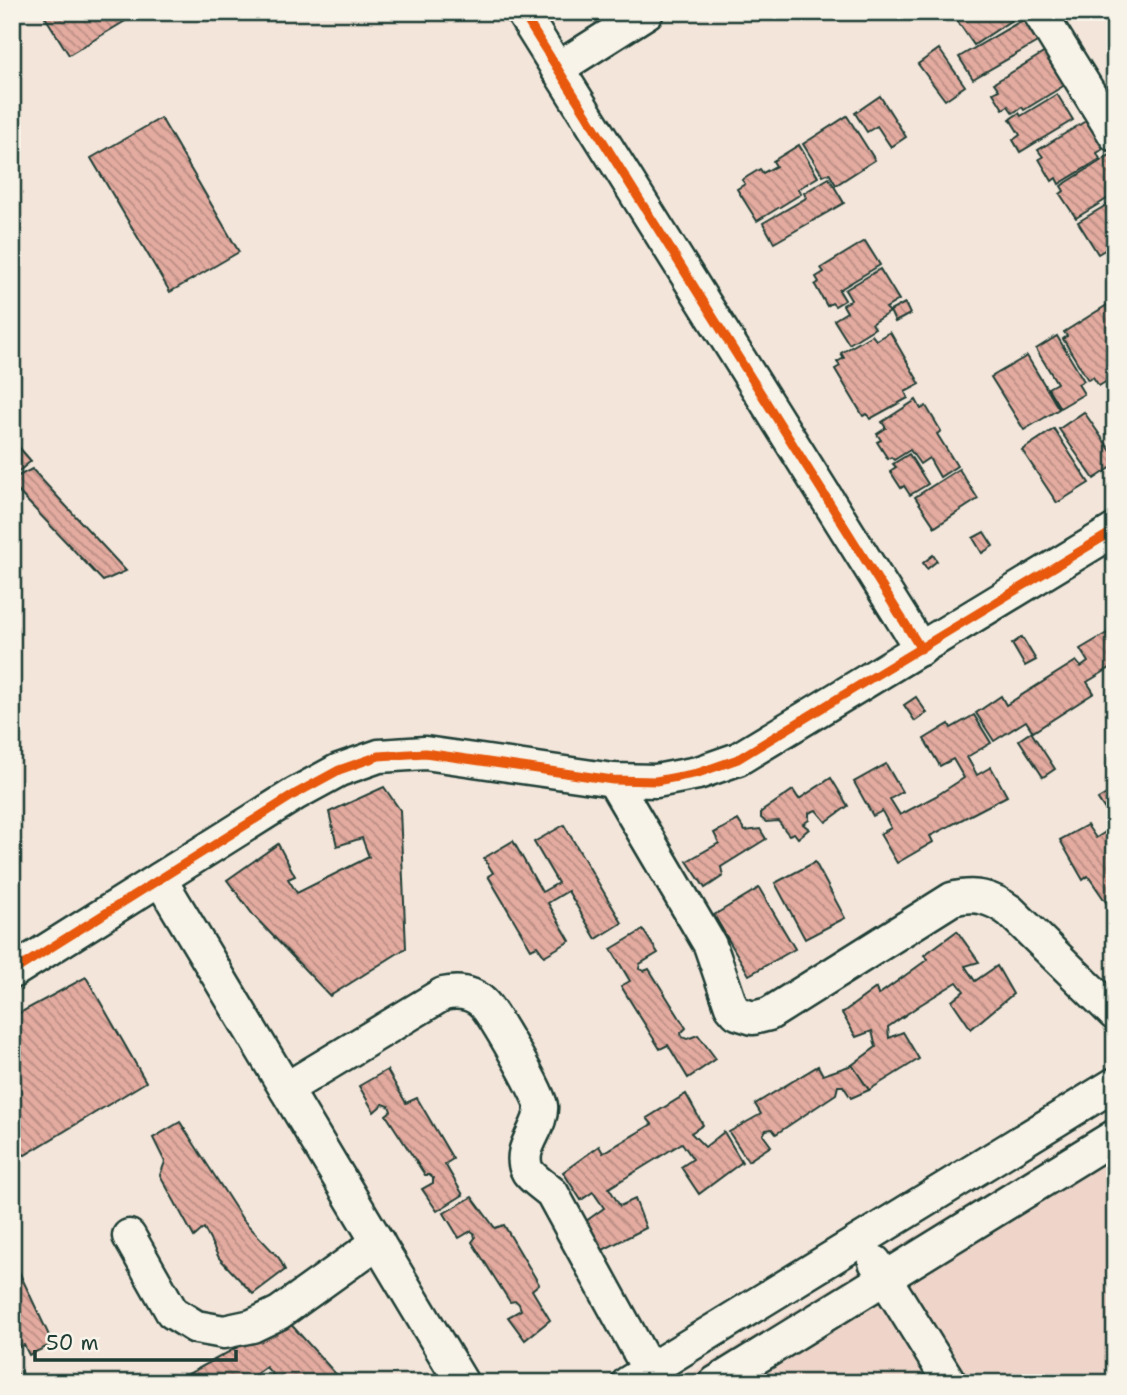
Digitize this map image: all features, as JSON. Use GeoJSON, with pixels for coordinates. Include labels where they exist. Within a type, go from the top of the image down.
{"type":"FeatureCollection","features":[{"type":"Feature","properties":{"kind":"street"},"geometry":{"type":"LineString","coordinates":[[522,12],[921,649]]}},
{"type":"Feature","properties":{"kind":"street"},"geometry":{"type":"LineString","coordinates":[[557,69],[646,12]]}},
{"type":"Feature","properties":{"kind":"street"},"geometry":{"type":"LineString","coordinates":[[1039,12],[1115,135]]}},
{"type":"Feature","properties":{"kind":"street"},"geometry":{"type":"LineString","coordinates":[[12,972],[295,794],[339,770],[379,757],[425,753],[613,780],[666,779],[698,774],[738,759],[1113,534]]}},
{"type":"Feature","properties":{"kind":"street"},"geometry":{"type":"LineString","coordinates":[[613,780],[710,945],[731,1006],[744,1017],[769,1014],[953,899],[967,895],[983,896],[1010,911],[1115,1014]]}},
{"type":"Feature","properties":{"kind":"street"},"geometry":{"type":"LineString","coordinates":[[160,879],[462,1383]]}},
{"type":"Feature","properties":{"kind":"street"},"geometry":{"type":"LineString","coordinates":[[286,1089],[443,994],[465,993],[484,1004],[539,1094],[540,1118],[527,1145],[528,1172],[552,1193],[639,1376],[1115,1084]]}},
{"type":"Feature","properties":{"kind":"street"},"geometry":{"type":"LineString","coordinates":[[715,1383],[1115,1136]]}},
{"type":"Feature","properties":{"kind":"street"},"geometry":{"type":"LineString","coordinates":[[129,1237],[172,1312],[196,1327],[223,1332],[251,1326],[279,1313],[378,1242]]}},
{"type":"Feature","properties":{"kind":"street"},"geometry":{"type":"LineString","coordinates":[[860,1239],[950,1383]]}},
{"type":"Feature","properties":{"kind":"shaded area"},"geometry":{"type":"Polygon","coordinates":[[[1115,1114],[1115,1383],[676,1383],[1115,1114]]]}},
{"type":"Feature","properties":{"kind":"building"},"geometry":{"type":"Polygon","coordinates":[[[42,12],[140,12],[69,55],[42,12]]]}},
{"type":"Feature","properties":{"kind":"building"},"geometry":{"type":"Polygon","coordinates":[[[959,12],[1016,12],[1019,15],[974,45],[954,16],[959,12]]]}},
{"type":"Feature","properties":{"kind":"building"},"geometry":{"type":"Polygon","coordinates":[[[1026,18],[1039,41],[973,79],[959,57],[1026,18]]]}},
{"type":"Feature","properties":{"kind":"building"},"geometry":{"type":"Polygon","coordinates":[[[939,49],[965,86],[945,100],[918,64],[939,49]]]}},
{"type":"Feature","properties":{"kind":"building"},"geometry":{"type":"Polygon","coordinates":[[[1045,52],[1065,85],[1024,110],[1022,107],[1013,113],[1008,106],[1003,109],[993,93],[999,90],[994,83],[1045,52]]]}},
{"type":"Feature","properties":{"kind":"building"},"geometry":{"type":"Polygon","coordinates":[[[1057,94],[1073,120],[1020,152],[1013,140],[1020,135],[1010,119],[1019,113],[1021,116],[1057,94]]]}},
{"type":"Feature","properties":{"kind":"building"},"geometry":{"type":"Polygon","coordinates":[[[880,96],[906,137],[891,147],[877,126],[867,132],[855,113],[880,96]]]}},
{"type":"Feature","properties":{"kind":"building"},"geometry":{"type":"Polygon","coordinates":[[[847,116],[875,160],[836,185],[829,173],[823,176],[803,144],[847,116]]]}},
{"type":"Feature","properties":{"kind":"building"},"geometry":{"type":"Polygon","coordinates":[[[161,118],[239,252],[170,292],[91,158],[161,118]]]}},
{"type":"Feature","properties":{"kind":"building"},"geometry":{"type":"Polygon","coordinates":[[[1089,119],[1106,147],[1097,153],[1100,159],[1059,184],[1056,178],[1052,181],[1039,159],[1043,157],[1038,150],[1089,119]]]}},
{"type":"Feature","properties":{"kind":"building"},"geometry":{"type":"Polygon","coordinates":[[[799,145],[818,177],[798,189],[801,194],[757,221],[737,189],[745,184],[742,180],[760,169],[763,173],[776,166],[773,161],[799,145]]]}},
{"type":"Feature","properties":{"kind":"building"},"geometry":{"type":"Polygon","coordinates":[[[1113,153],[1115,194],[1076,218],[1060,194],[1064,191],[1061,186],[1113,153]]]}},
{"type":"Feature","properties":{"kind":"building"},"geometry":{"type":"Polygon","coordinates":[[[829,178],[844,203],[774,243],[763,223],[806,198],[804,193],[829,178]]]}},
{"type":"Feature","properties":{"kind":"building"},"geometry":{"type":"Polygon","coordinates":[[[1115,200],[1115,244],[1098,254],[1078,222],[1115,200]]]}},
{"type":"Feature","properties":{"kind":"building"},"geometry":{"type":"Polygon","coordinates":[[[865,241],[880,265],[839,290],[845,300],[835,306],[832,303],[827,306],[815,285],[819,282],[816,277],[824,272],[821,268],[865,241]]]}},
{"type":"Feature","properties":{"kind":"building"},"geometry":{"type":"Polygon","coordinates":[[[880,269],[899,300],[886,308],[890,312],[872,323],[875,328],[849,344],[834,320],[847,312],[843,305],[851,300],[845,290],[880,269]]]}},
{"type":"Feature","properties":{"kind":"building"},"geometry":{"type":"Polygon","coordinates":[[[1115,300],[1115,376],[1099,386],[1093,377],[1088,380],[1063,339],[1067,336],[1064,332],[1115,300]]]}},
{"type":"Feature","properties":{"kind":"building"},"geometry":{"type":"Polygon","coordinates":[[[905,303],[910,314],[895,322],[890,311],[905,303]]]}},
{"type":"Feature","properties":{"kind":"building"},"geometry":{"type":"Polygon","coordinates":[[[890,332],[920,384],[905,392],[908,398],[870,419],[867,414],[863,416],[835,369],[840,366],[837,362],[844,358],[841,353],[872,335],[876,340],[890,332]]]}},
{"type":"Feature","properties":{"kind":"building"},"geometry":{"type":"Polygon","coordinates":[[[1057,336],[1084,381],[1078,384],[1084,394],[1060,408],[1048,388],[1057,383],[1036,349],[1057,336]]]}},
{"type":"Feature","properties":{"kind":"building"},"geometry":{"type":"Polygon","coordinates":[[[1027,356],[1059,409],[1024,430],[991,377],[1027,356]]]}},
{"type":"Feature","properties":{"kind":"building"},"geometry":{"type":"Polygon","coordinates":[[[916,400],[921,409],[926,406],[941,431],[937,434],[957,466],[940,477],[929,458],[920,464],[910,450],[894,460],[891,457],[888,459],[877,442],[881,440],[877,434],[886,428],[882,422],[916,400]]]}},
{"type":"Feature","properties":{"kind":"building"},"geometry":{"type":"Polygon","coordinates":[[[1084,412],[1115,457],[1115,465],[1094,479],[1059,429],[1084,412]]]}},
{"type":"Feature","properties":{"kind":"building"},"geometry":{"type":"Polygon","coordinates":[[[1054,429],[1089,483],[1057,503],[1022,450],[1054,429]]]}},
{"type":"Feature","properties":{"kind":"building"},"geometry":{"type":"Polygon","coordinates":[[[12,439],[31,461],[12,477],[12,439]]]}},
{"type":"Feature","properties":{"kind":"building"},"geometry":{"type":"Polygon","coordinates":[[[909,454],[928,484],[910,495],[904,486],[901,488],[890,471],[896,467],[893,464],[909,454]]]}},
{"type":"Feature","properties":{"kind":"building"},"geometry":{"type":"Polygon","coordinates":[[[32,469],[126,571],[103,581],[12,485],[12,479],[32,469]]]}},
{"type":"Feature","properties":{"kind":"building"},"geometry":{"type":"Polygon","coordinates":[[[959,469],[978,499],[935,527],[915,497],[959,469]]]}},
{"type":"Feature","properties":{"kind":"building"},"geometry":{"type":"Polygon","coordinates":[[[984,532],[993,546],[982,553],[973,538],[984,532]]]}},
{"type":"Feature","properties":{"kind":"building"},"geometry":{"type":"Polygon","coordinates":[[[12,555],[20,567],[12,572],[12,555]]]}},
{"type":"Feature","properties":{"kind":"building"},"geometry":{"type":"Polygon","coordinates":[[[933,555],[937,561],[927,569],[923,563],[933,555]]]}},
{"type":"Feature","properties":{"kind":"building"},"geometry":{"type":"Polygon","coordinates":[[[1107,633],[1115,646],[1115,665],[1087,682],[1094,693],[1033,732],[1026,721],[994,741],[976,713],[1001,696],[1006,705],[1076,661],[1081,667],[1088,662],[1080,649],[1107,633]]]}},
{"type":"Feature","properties":{"kind":"building"},"geometry":{"type":"Polygon","coordinates":[[[1022,637],[1036,660],[1025,666],[1012,644],[1022,637]]]}},
{"type":"Feature","properties":{"kind":"building"},"geometry":{"type":"Polygon","coordinates":[[[916,697],[927,713],[915,721],[904,705],[916,697]]]}},
{"type":"Feature","properties":{"kind":"building"},"geometry":{"type":"Polygon","coordinates":[[[974,715],[991,743],[967,757],[977,775],[991,767],[1007,796],[930,836],[933,842],[897,863],[880,834],[891,828],[882,811],[873,816],[854,782],[886,764],[902,792],[890,799],[900,815],[936,796],[964,778],[953,759],[940,766],[924,739],[949,724],[951,728],[974,715]]]}},
{"type":"Feature","properties":{"kind":"building"},"geometry":{"type":"Polygon","coordinates":[[[1031,732],[1055,769],[1043,777],[1019,740],[1031,732]]]}},
{"type":"Feature","properties":{"kind":"building"},"geometry":{"type":"Polygon","coordinates":[[[831,778],[848,806],[826,822],[816,810],[809,813],[809,820],[803,824],[809,829],[798,838],[794,833],[789,835],[778,821],[766,822],[761,818],[761,812],[793,790],[799,799],[831,778]]]}},
{"type":"Feature","properties":{"kind":"building"},"geometry":{"type":"Polygon","coordinates":[[[384,787],[400,810],[406,948],[330,996],[254,916],[227,880],[278,844],[295,876],[288,879],[297,893],[369,857],[362,838],[337,846],[329,812],[384,787]]]}},
{"type":"Feature","properties":{"kind":"building"},"geometry":{"type":"Polygon","coordinates":[[[1115,789],[1115,825],[1098,799],[1115,789]]]}},
{"type":"Feature","properties":{"kind":"building"},"geometry":{"type":"Polygon","coordinates":[[[738,820],[745,831],[760,829],[766,839],[721,867],[723,876],[705,888],[687,861],[719,843],[714,833],[738,820]]]}},
{"type":"Feature","properties":{"kind":"building"},"geometry":{"type":"Polygon","coordinates":[[[564,825],[622,923],[596,939],[568,891],[548,903],[570,941],[544,956],[537,946],[531,949],[488,876],[493,873],[484,858],[513,841],[542,892],[558,883],[534,842],[564,825]]]}},
{"type":"Feature","properties":{"kind":"building"},"geometry":{"type":"Polygon","coordinates":[[[1087,825],[1096,838],[1115,826],[1115,844],[1109,848],[1115,857],[1115,926],[1107,914],[1112,911],[1088,876],[1083,880],[1060,840],[1087,825]]]}},
{"type":"Feature","properties":{"kind":"building"},"geometry":{"type":"Polygon","coordinates":[[[815,862],[845,918],[805,939],[775,883],[815,862]]]}},
{"type":"Feature","properties":{"kind":"building"},"geometry":{"type":"Polygon","coordinates":[[[759,888],[795,949],[749,975],[714,915],[759,888]]]}},
{"type":"Feature","properties":{"kind":"building"},"geometry":{"type":"Polygon","coordinates":[[[643,930],[658,953],[640,964],[639,969],[649,969],[686,1028],[681,1033],[682,1037],[687,1039],[698,1035],[716,1059],[688,1078],[668,1045],[660,1049],[621,986],[630,981],[611,949],[643,930]]]}},
{"type":"Feature","properties":{"kind":"building"},"geometry":{"type":"Polygon","coordinates":[[[957,931],[979,962],[965,966],[975,981],[997,966],[1013,994],[971,1029],[952,1001],[964,991],[957,982],[920,1005],[888,1027],[889,1038],[903,1032],[919,1059],[869,1090],[852,1065],[876,1047],[872,1031],[856,1037],[842,1013],[876,988],[878,995],[928,959],[924,955],[957,931]]]}},
{"type":"Feature","properties":{"kind":"building"},"geometry":{"type":"Polygon","coordinates":[[[86,977],[146,1082],[25,1155],[12,1148],[12,1017],[86,977]]]}},
{"type":"Feature","properties":{"kind":"building"},"geometry":{"type":"Polygon","coordinates":[[[852,1065],[869,1090],[851,1098],[843,1086],[838,1086],[836,1094],[776,1134],[772,1129],[766,1130],[763,1135],[771,1146],[748,1161],[729,1132],[761,1114],[755,1104],[818,1066],[823,1075],[852,1065]]]}},
{"type":"Feature","properties":{"kind":"building"},"geometry":{"type":"Polygon","coordinates":[[[387,1070],[406,1103],[417,1098],[453,1159],[445,1164],[463,1195],[437,1211],[422,1189],[433,1183],[433,1178],[425,1175],[386,1115],[391,1111],[389,1106],[383,1104],[374,1112],[359,1086],[387,1070]]]}},
{"type":"Feature","properties":{"kind":"building"},"geometry":{"type":"Polygon","coordinates":[[[686,1094],[703,1125],[691,1133],[705,1147],[724,1132],[742,1162],[699,1194],[681,1167],[693,1159],[682,1143],[609,1188],[620,1206],[635,1199],[646,1228],[599,1252],[582,1224],[604,1208],[593,1192],[581,1200],[563,1172],[599,1146],[603,1153],[652,1124],[647,1118],[686,1094]]]}},
{"type":"Feature","properties":{"kind":"building"},"geometry":{"type":"Polygon","coordinates":[[[180,1122],[243,1220],[279,1258],[285,1270],[253,1294],[219,1258],[204,1228],[194,1237],[160,1175],[165,1162],[153,1138],[180,1122]]]}},
{"type":"Feature","properties":{"kind":"building"},"geometry":{"type":"Polygon","coordinates":[[[472,1197],[495,1228],[504,1225],[539,1284],[532,1290],[550,1320],[525,1340],[508,1317],[521,1310],[519,1304],[516,1301],[510,1302],[472,1242],[474,1233],[471,1231],[459,1238],[444,1213],[472,1197]]]}},
{"type":"Feature","properties":{"kind":"building"},"geometry":{"type":"Polygon","coordinates":[[[12,1257],[53,1344],[29,1355],[24,1345],[12,1350],[12,1257]]]}},
{"type":"Feature","properties":{"kind":"building"},"geometry":{"type":"Polygon","coordinates":[[[287,1320],[344,1383],[280,1383],[266,1367],[244,1383],[172,1383],[287,1320]]]}},
{"type":"Feature","properties":{"kind":"building"},"geometry":{"type":"Polygon","coordinates":[[[12,1363],[22,1383],[12,1383],[12,1363]]]}},
{"type":"Feature","properties":{"kind":"building"},"geometry":{"type":"Polygon","coordinates":[[[83,1376],[86,1383],[69,1383],[83,1376]]]}},
{"type":"Feature","properties":{"kind":"cycle path"},"geometry":{"type":"LineString","coordinates":[[522,12],[921,649]]}},
{"type":"Feature","properties":{"kind":"cycle path"},"geometry":{"type":"LineString","coordinates":[[12,972],[295,794],[339,770],[379,756],[425,753],[613,780],[656,781],[698,773],[738,759],[1115,530]]}}]}
